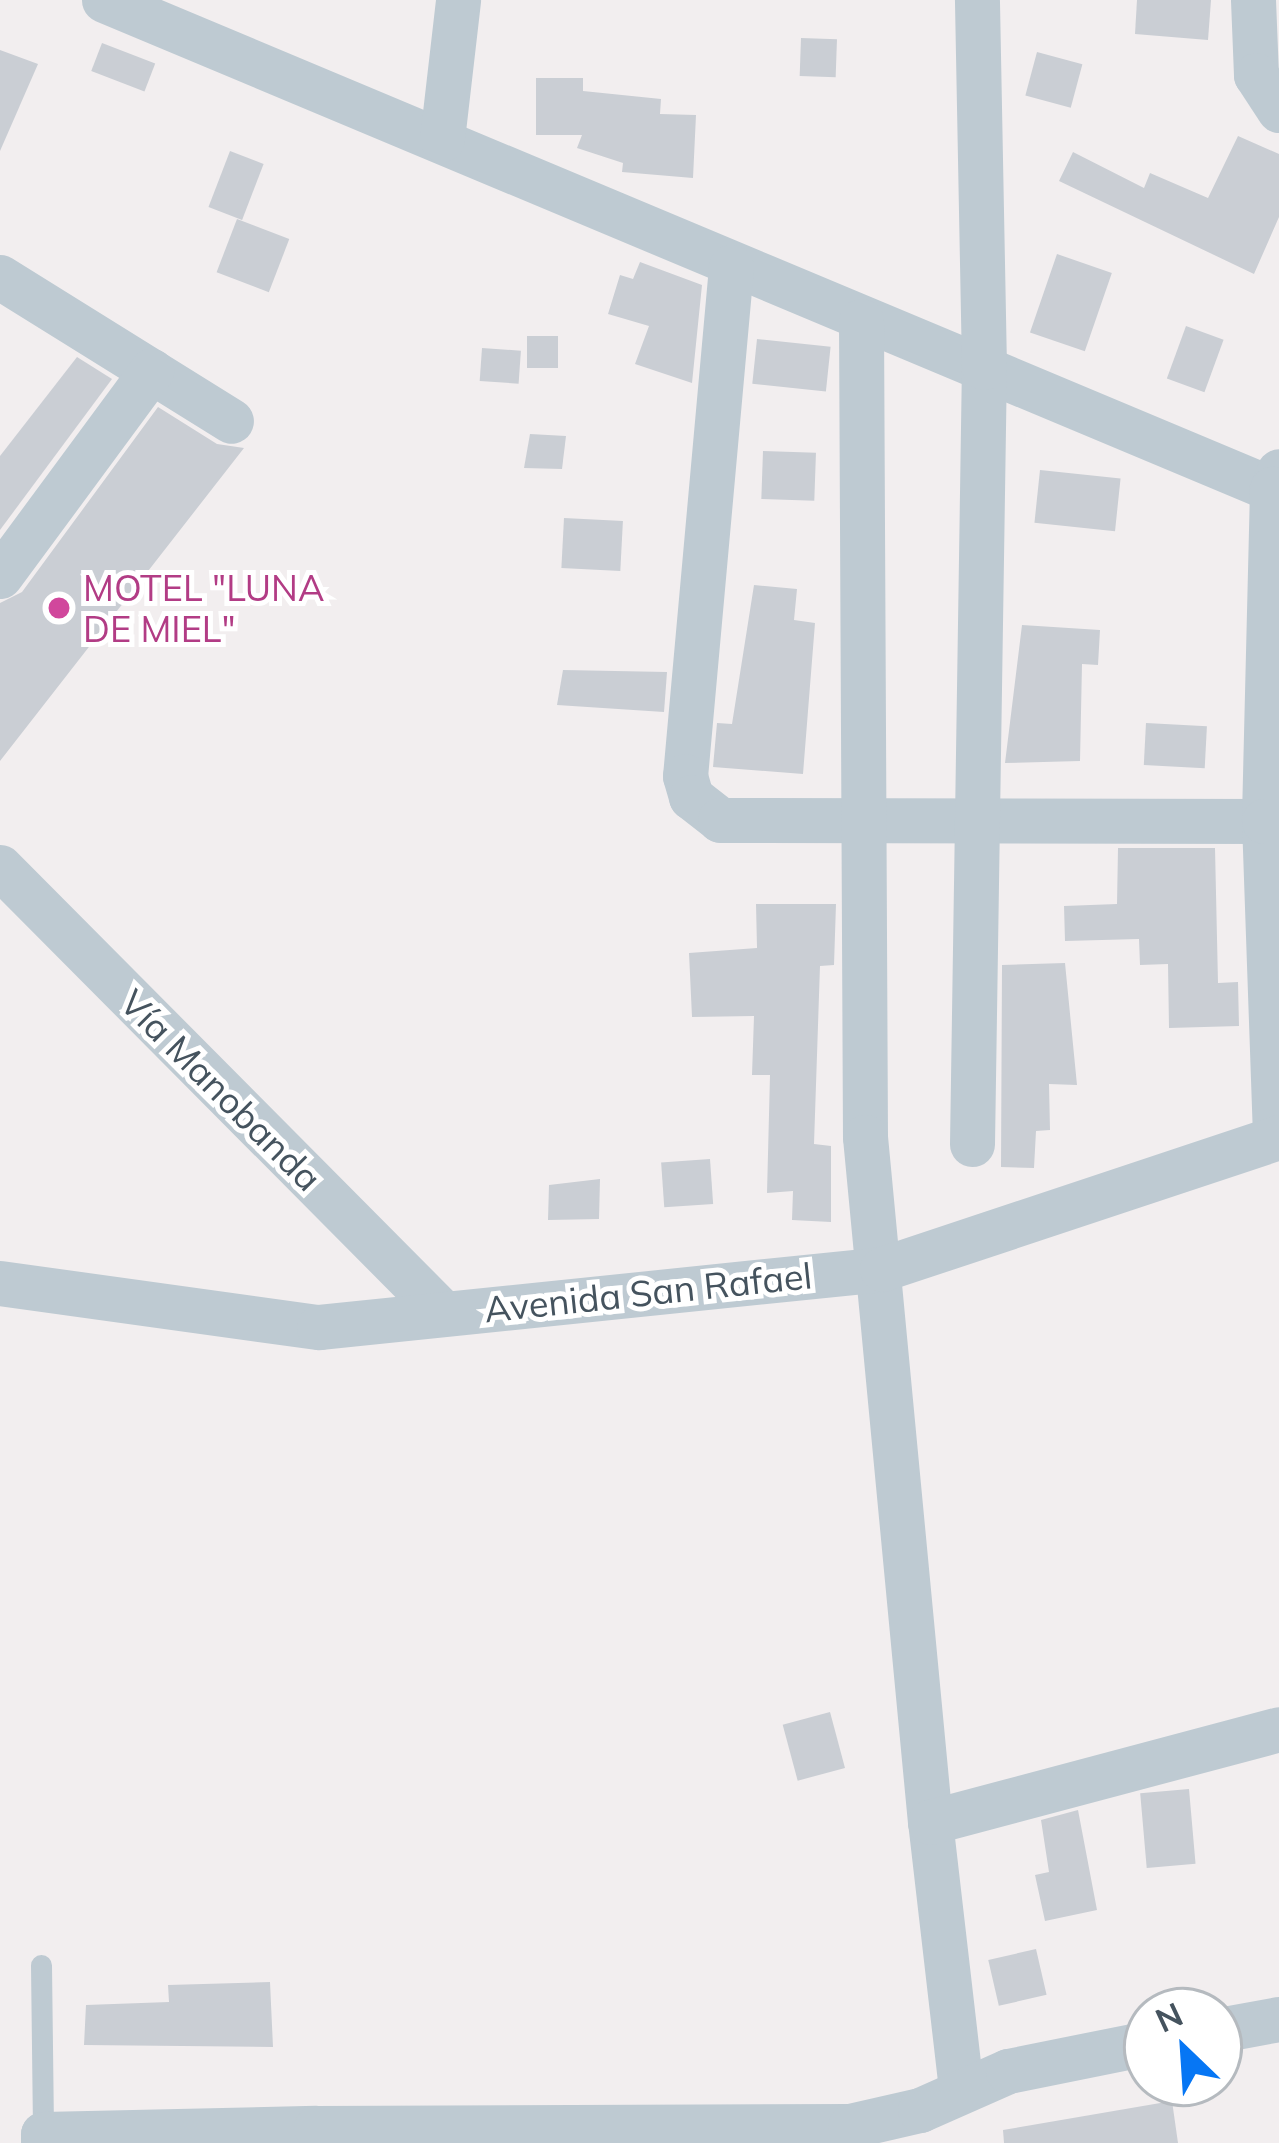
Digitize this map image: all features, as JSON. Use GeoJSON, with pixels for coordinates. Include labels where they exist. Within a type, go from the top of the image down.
{"type":"FeatureCollection","features":[{"type":"Feature","properties":{"kind":"street"},"geometry":{"type":"LineString","coordinates":[[104,0],[442,139],[860,321],[1276,484],[1272,821],[1277,1138]]}},
{"type":"Feature","properties":{"kind":"street"},"geometry":{"type":"LineString","coordinates":[[442,139],[458,0]]}},
{"type":"Feature","properties":{"kind":"street"},"geometry":{"type":"LineString","coordinates":[[972,1144],[973,817],[984,367],[974,113],[977,0]]}},
{"type":"Feature","properties":{"kind":"street"},"geometry":{"type":"LineString","coordinates":[[1252,0],[1271,102]]}},
{"type":"Feature","properties":{"kind":"street"},"geometry":{"type":"LineString","coordinates":[[731,267],[685,776],[704,814],[720,820],[1272,821]]}},
{"type":"Feature","properties":{"kind":"street"},"geometry":{"type":"LineString","coordinates":[[0,277],[232,421]]}},
{"type":"Feature","properties":{"kind":"street"},"geometry":{"type":"LineString","coordinates":[[860,321],[869,821],[865,1137],[882,1269],[930,1822],[961,2089]]}},
{"type":"Feature","properties":{"kind":"street"},"geometry":{"type":"LineString","coordinates":[[0,576],[152,371]]}},
{"type":"Feature","properties":{"kind":"street","name":"Vía Manobanda"},"geometry":{"type":"LineString","coordinates":[[0,868],[442,1312]]}},
{"type":"Feature","properties":{"kind":"street","name":"Avenida San Rafael"},"geometry":{"type":"LineString","coordinates":[[0,1283],[284,1327],[882,1269],[1277,1138]]}},
{"type":"Feature","properties":{"kind":"street"},"geometry":{"type":"LineString","coordinates":[[930,1822],[1279,1729]]}},
{"type":"Feature","properties":{"kind":"street"},"geometry":{"type":"LineString","coordinates":[[1243,2026],[1279,2019]]}},
{"type":"Feature","properties":{"kind":"street"},"geometry":{"type":"LineString","coordinates":[[43,2139],[850,2134],[961,2089],[1123,2049]]}},
{"type":"Feature","properties":{"kind":"lane"},"geometry":{"type":"LineString","coordinates":[[41,1965],[43,2139]]}},
{"type":"Feature","properties":{"kind":"building"},"geometry":{"type":"Polygon","coordinates":[[[1137,0],[1211,0],[1208,40],[1135,34],[1137,0]]]}},
{"type":"Feature","properties":{"kind":"building"},"geometry":{"type":"Polygon","coordinates":[[[801,38],[837,39],[836,77],[800,76],[801,38]]]}},
{"type":"Feature","properties":{"kind":"building"},"geometry":{"type":"Polygon","coordinates":[[[102,43],[155,63],[144,91],[91,71],[102,43]]]}},
{"type":"Feature","properties":{"kind":"building"},"geometry":{"type":"Polygon","coordinates":[[[0,50],[38,64],[0,151],[0,50]]]}},
{"type":"Feature","properties":{"kind":"building"},"geometry":{"type":"Polygon","coordinates":[[[1037,52],[1082,64],[1071,108],[1025,95],[1037,52]]]}},
{"type":"Feature","properties":{"kind":"building"},"geometry":{"type":"Polygon","coordinates":[[[536,78],[583,78],[583,91],[661,99],[660,114],[696,115],[693,178],[622,172],[623,163],[577,148],[582,135],[536,135],[536,78]]]}},
{"type":"Feature","properties":{"kind":"building"},"geometry":{"type":"Polygon","coordinates":[[[1238,136],[1279,154],[1279,217],[1254,274],[1059,181],[1073,152],[1144,188],[1150,173],[1208,198],[1238,136]]]}},
{"type":"Feature","properties":{"kind":"building"},"geometry":{"type":"Polygon","coordinates":[[[230,151],[264,164],[242,220],[208,207],[230,151]]]}},
{"type":"Feature","properties":{"kind":"building"},"geometry":{"type":"Polygon","coordinates":[[[237,219],[289,239],[269,292],[217,272],[237,219]]]}},
{"type":"Feature","properties":{"kind":"building"},"geometry":{"type":"Polygon","coordinates":[[[1057,254],[1112,273],[1085,351],[1030,332],[1057,254]]]}},
{"type":"Feature","properties":{"kind":"building"},"geometry":{"type":"Polygon","coordinates":[[[640,262],[702,285],[692,383],[635,364],[649,326],[608,314],[620,275],[633,279],[640,262]]]}},
{"type":"Feature","properties":{"kind":"building"},"geometry":{"type":"Polygon","coordinates":[[[1186,326],[1224,340],[1204,392],[1167,379],[1186,326]]]}},
{"type":"Feature","properties":{"kind":"building"},"geometry":{"type":"Polygon","coordinates":[[[527,336],[558,336],[558,368],[527,368],[527,336]]]}},
{"type":"Feature","properties":{"kind":"building"},"geometry":{"type":"Polygon","coordinates":[[[757,339],[831,347],[826,391],[752,384],[757,339]]]}},
{"type":"Feature","properties":{"kind":"building"},"geometry":{"type":"Polygon","coordinates":[[[482,348],[521,351],[519,384],[480,381],[482,348]]]}},
{"type":"Feature","properties":{"kind":"building"},"geometry":{"type":"Polygon","coordinates":[[[77,357],[112,379],[0,530],[0,456],[77,357]]]}},
{"type":"Feature","properties":{"kind":"building"},"geometry":{"type":"Polygon","coordinates":[[[158,407],[217,444],[244,448],[0,761],[0,603],[22,592],[158,407]]]}},
{"type":"Feature","properties":{"kind":"building"},"geometry":{"type":"Polygon","coordinates":[[[530,434],[566,436],[562,469],[524,468],[530,434]]]}},
{"type":"Feature","properties":{"kind":"building"},"geometry":{"type":"Polygon","coordinates":[[[763,451],[816,453],[814,501],[761,499],[763,451]]]}},
{"type":"Feature","properties":{"kind":"building"},"geometry":{"type":"Polygon","coordinates":[[[1040,470],[1121,478],[1115,531],[1034,523],[1040,470]]]}},
{"type":"Feature","properties":{"kind":"building"},"geometry":{"type":"Polygon","coordinates":[[[564,518],[623,521],[620,571],[561,568],[564,518]]]}},
{"type":"Feature","properties":{"kind":"building"},"geometry":{"type":"Polygon","coordinates":[[[754,585],[797,589],[794,620],[815,623],[803,774],[713,767],[717,723],[732,724],[754,585]]]}},
{"type":"Feature","properties":{"kind":"building"},"geometry":{"type":"Polygon","coordinates":[[[1022,625],[1100,630],[1098,665],[1082,664],[1080,761],[1005,763],[1022,625]]]}},
{"type":"Feature","properties":{"kind":"building"},"geometry":{"type":"Polygon","coordinates":[[[563,670],[667,672],[664,712],[557,705],[563,670]]]}},
{"type":"Feature","properties":{"kind":"building"},"geometry":{"type":"Polygon","coordinates":[[[1146,723],[1207,726],[1205,768],[1144,765],[1146,723]]]}},
{"type":"Feature","properties":{"kind":"building"},"geometry":{"type":"Polygon","coordinates":[[[1118,848],[1215,848],[1218,983],[1238,982],[1239,1026],[1169,1028],[1168,964],[1140,965],[1139,939],[1065,941],[1064,906],[1117,904],[1118,848]]]}},
{"type":"Feature","properties":{"kind":"building"},"geometry":{"type":"Polygon","coordinates":[[[756,904],[836,904],[834,965],[820,966],[814,1144],[831,1146],[831,1222],[792,1220],[793,1191],[767,1193],[770,1075],[752,1075],[754,1016],[692,1017],[689,953],[757,948],[756,904]]]}},
{"type":"Feature","properties":{"kind":"building"},"geometry":{"type":"Polygon","coordinates":[[[1065,963],[1077,1085],[1049,1084],[1050,1130],[1036,1131],[1034,1168],[1001,1167],[1002,965],[1065,963]]]}},
{"type":"Feature","properties":{"kind":"building"},"geometry":{"type":"Polygon","coordinates":[[[710,1159],[713,1204],[664,1207],[661,1162],[710,1159]]]}},
{"type":"Feature","properties":{"kind":"building"},"geometry":{"type":"Polygon","coordinates":[[[600,1179],[599,1219],[548,1220],[549,1185],[600,1179]]]}},
{"type":"Feature","properties":{"kind":"building"},"geometry":{"type":"Polygon","coordinates":[[[830,1712],[845,1768],[798,1781],[783,1725],[830,1712]]]}},
{"type":"Feature","properties":{"kind":"building"},"geometry":{"type":"Polygon","coordinates":[[[1189,1789],[1196,1864],[1147,1868],[1140,1793],[1189,1789]]]}},
{"type":"Feature","properties":{"kind":"building"},"geometry":{"type":"Polygon","coordinates":[[[1078,1810],[1097,1910],[1045,1921],[1035,1875],[1049,1872],[1041,1820],[1078,1810]]]}},
{"type":"Feature","properties":{"kind":"building"},"geometry":{"type":"Polygon","coordinates":[[[1036,1949],[1047,1995],[999,2006],[988,1960],[1036,1949]]]}},
{"type":"Feature","properties":{"kind":"building"},"geometry":{"type":"Polygon","coordinates":[[[270,1982],[273,2047],[84,2045],[86,2005],[169,2002],[168,1985],[270,1982]]]}},
{"type":"Feature","properties":{"kind":"building"},"geometry":{"type":"Polygon","coordinates":[[[1137,2107],[1173,2107],[1178,2143],[1004,2143],[1003,2130],[1137,2107]]]}},
{"type":"Feature","properties":{"kind":"place","name":"MOTEL \"LUNA DE MIEL\""},"geometry":{"type":"Point","coordinates":[59,608]}}]}
